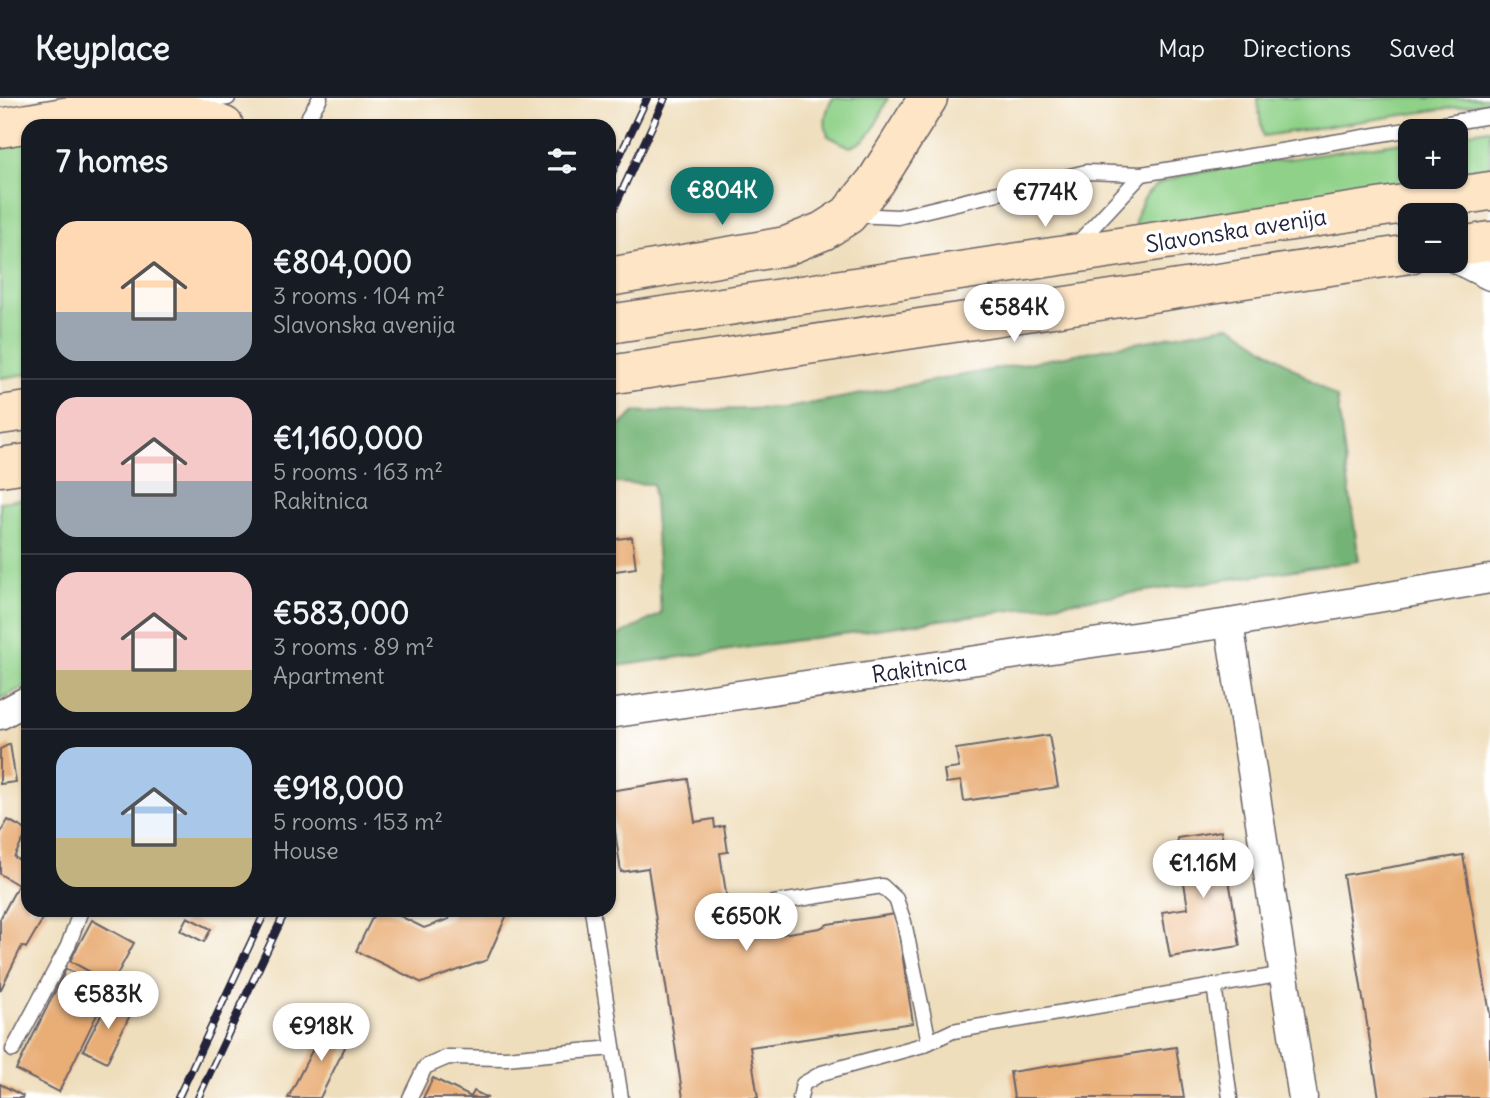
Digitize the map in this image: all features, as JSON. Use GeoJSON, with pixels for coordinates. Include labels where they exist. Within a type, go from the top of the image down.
{"type":"FeatureCollection","features":[{"type":"Feature","properties":{"kind":"main road"},"geometry":{"type":"LineString","coordinates":[[616,276],[786,246],[823,231],[848,215],[876,181],[928,98]]}},
{"type":"Feature","properties":{"kind":"main road"},"geometry":{"type":"LineString","coordinates":[[52,119],[151,109],[205,119]]}},
{"type":"Feature","properties":{"kind":"main road"},"geometry":{"type":"LineString","coordinates":[[0,128],[21,124]]}},
{"type":"Feature","properties":{"kind":"main road","name":"Slavonska avenija"},"geometry":{"type":"LineString","coordinates":[[616,323],[1490,191]]}},
{"type":"Feature","properties":{"kind":"main road"},"geometry":{"type":"LineString","coordinates":[[1468,245],[1490,241]]}},
{"type":"Feature","properties":{"kind":"main road"},"geometry":{"type":"LineString","coordinates":[[616,374],[1398,256]]}},
{"type":"Feature","properties":{"kind":"main road"},"geometry":{"type":"LineString","coordinates":[[0,415],[21,412]]}},
{"type":"Feature","properties":{"kind":"main road"},"geometry":{"type":"LineString","coordinates":[[0,467],[21,464]]}},
{"type":"Feature","properties":{"kind":"street"},"geometry":{"type":"LineString","coordinates":[[1468,265],[1490,276]]}},
{"type":"Feature","properties":{"kind":"street","name":"Rakitnica"},"geometry":{"type":"LineString","coordinates":[[616,712],[1229,623],[1490,579]]}},
{"type":"Feature","properties":{"kind":"street"},"geometry":{"type":"LineString","coordinates":[[1229,623],[1303,1098]]}},
{"type":"Feature","properties":{"kind":"street"},"geometry":{"type":"LineString","coordinates":[[0,715],[21,704]]}},
{"type":"Feature","properties":{"kind":"lane"},"geometry":{"type":"LineString","coordinates":[[151,109],[228,98]]}},
{"type":"Feature","properties":{"kind":"lane"},"geometry":{"type":"LineString","coordinates":[[308,119],[320,98]]}},
{"type":"Feature","properties":{"kind":"lane"},"geometry":{"type":"LineString","coordinates":[[848,215],[898,216],[1086,172],[1142,174],[1490,116]]}},
{"type":"Feature","properties":{"kind":"lane"},"geometry":{"type":"LineString","coordinates":[[1066,256],[1142,174]]}},
{"type":"Feature","properties":{"kind":"lane"},"geometry":{"type":"LineString","coordinates":[[774,903],[882,886],[897,899],[929,1042]]}},
{"type":"Feature","properties":{"kind":"lane"},"geometry":{"type":"LineString","coordinates":[[13,1050],[68,946],[78,917]]}},
{"type":"Feature","properties":{"kind":"lane"},"geometry":{"type":"LineString","coordinates":[[594,917],[621,1098]]}},
{"type":"Feature","properties":{"kind":"lane"},"geometry":{"type":"LineString","coordinates":[[800,1098],[803,1084],[822,1073],[929,1042],[953,1031],[1284,974]]}},
{"type":"Feature","properties":{"kind":"lane"},"geometry":{"type":"LineString","coordinates":[[1214,985],[1230,1098]]}},
{"type":"Feature","properties":{"kind":"lane"},"geometry":{"type":"LineString","coordinates":[[410,1098],[425,1067],[449,1057],[506,1058],[613,1048]]}},
{"type":"Feature","properties":{"kind":"green space"},"geometry":{"type":"Polygon","coordinates":[[[833,98],[888,98],[869,134],[864,140],[850,147],[828,136],[826,117],[833,98]]]}},
{"type":"Feature","properties":{"kind":"green space"},"geometry":{"type":"Polygon","coordinates":[[[1257,98],[1490,98],[1490,102],[1263,136],[1257,98]]]}},
{"type":"Feature","properties":{"kind":"green space"},"geometry":{"type":"Polygon","coordinates":[[[1490,129],[1490,173],[1468,176],[1468,132],[1490,129]]]}},
{"type":"Feature","properties":{"kind":"green space"},"geometry":{"type":"Polygon","coordinates":[[[21,132],[21,375],[0,378],[0,136],[21,132]]]}},
{"type":"Feature","properties":{"kind":"green space"},"geometry":{"type":"Polygon","coordinates":[[[1398,143],[1398,187],[1138,226],[1135,223],[1143,200],[1154,187],[1193,173],[1398,143]]]}},
{"type":"Feature","properties":{"kind":"green space"},"geometry":{"type":"Polygon","coordinates":[[[1231,325],[1337,398],[1359,561],[616,666],[616,636],[661,614],[653,484],[616,483],[616,430],[635,412],[787,408],[1231,325]]]}},
{"type":"Feature","properties":{"kind":"green space"},"geometry":{"type":"Polygon","coordinates":[[[21,499],[21,688],[0,699],[0,502],[21,499]]]}},
{"type":"Feature","properties":{"kind":"building"},"geometry":{"type":"Polygon","coordinates":[[[632,537],[636,568],[616,571],[616,539],[632,537]]]}},
{"type":"Feature","properties":{"kind":"building"},"geometry":{"type":"Polygon","coordinates":[[[1049,735],[1058,787],[964,801],[961,781],[946,783],[944,770],[959,768],[956,749],[1049,735]]]}},
{"type":"Feature","properties":{"kind":"building"},"geometry":{"type":"Polygon","coordinates":[[[10,744],[16,782],[0,784],[0,749],[10,744]]]}},
{"type":"Feature","properties":{"kind":"building"},"geometry":{"type":"Polygon","coordinates":[[[688,779],[695,822],[714,819],[715,828],[724,826],[728,852],[720,853],[727,900],[735,898],[736,909],[746,908],[782,934],[896,914],[913,1023],[750,1047],[758,1098],[683,1098],[648,868],[621,872],[616,838],[616,790],[688,779]]]}},
{"type":"Feature","properties":{"kind":"building"},"geometry":{"type":"Polygon","coordinates":[[[8,820],[21,827],[21,844],[14,857],[21,861],[21,917],[44,917],[26,948],[22,946],[0,991],[0,919],[18,885],[0,874],[0,834],[8,820]]]}},
{"type":"Feature","properties":{"kind":"building"},"geometry":{"type":"Polygon","coordinates":[[[1221,831],[1240,946],[1170,957],[1162,912],[1188,908],[1177,838],[1221,831]]]}},
{"type":"Feature","properties":{"kind":"building"},"geometry":{"type":"Polygon","coordinates":[[[1463,855],[1490,1014],[1490,1098],[1379,1098],[1343,875],[1463,855]]]}},
{"type":"Feature","properties":{"kind":"building"},"geometry":{"type":"Polygon","coordinates":[[[187,917],[211,929],[204,942],[180,930],[187,917]]]}},
{"type":"Feature","properties":{"kind":"building"},"geometry":{"type":"Polygon","coordinates":[[[373,917],[402,917],[424,928],[450,917],[506,917],[487,960],[422,983],[356,951],[373,917]]]}},
{"type":"Feature","properties":{"kind":"building"},"geometry":{"type":"Polygon","coordinates":[[[92,920],[134,943],[112,984],[70,961],[92,920]]]}},
{"type":"Feature","properties":{"kind":"building"},"geometry":{"type":"Polygon","coordinates":[[[66,969],[109,990],[59,1092],[16,1070],[66,969]]]}},
{"type":"Feature","properties":{"kind":"building"},"geometry":{"type":"Polygon","coordinates":[[[109,999],[132,1011],[107,1062],[83,1050],[109,999]]]}},
{"type":"Feature","properties":{"kind":"building"},"geometry":{"type":"Polygon","coordinates":[[[327,1021],[352,1033],[320,1098],[288,1098],[327,1021]]]}},
{"type":"Feature","properties":{"kind":"building"},"geometry":{"type":"Polygon","coordinates":[[[1176,1047],[1184,1098],[1014,1098],[1010,1072],[1176,1047]]]}},
{"type":"Feature","properties":{"kind":"building"},"geometry":{"type":"Polygon","coordinates":[[[433,1078],[471,1097],[474,1091],[488,1098],[423,1098],[433,1078]]]}},
{"type":"Feature","properties":{"kind":"building"},"geometry":{"type":"Polygon","coordinates":[[[0,1084],[23,1096],[22,1098],[0,1098],[0,1084]]]}},
{"type":"Feature","properties":{"kind":"railway"},"geometry":{"type":"LineString","coordinates":[[616,164],[647,98]]}},
{"type":"Feature","properties":{"kind":"railway"},"geometry":{"type":"LineString","coordinates":[[616,204],[665,98]]}},
{"type":"Feature","properties":{"kind":"railway"},"geometry":{"type":"LineString","coordinates":[[178,1098],[263,917]]}},
{"type":"Feature","properties":{"kind":"railway"},"geometry":{"type":"LineString","coordinates":[[198,1098],[283,917]]}}]}
